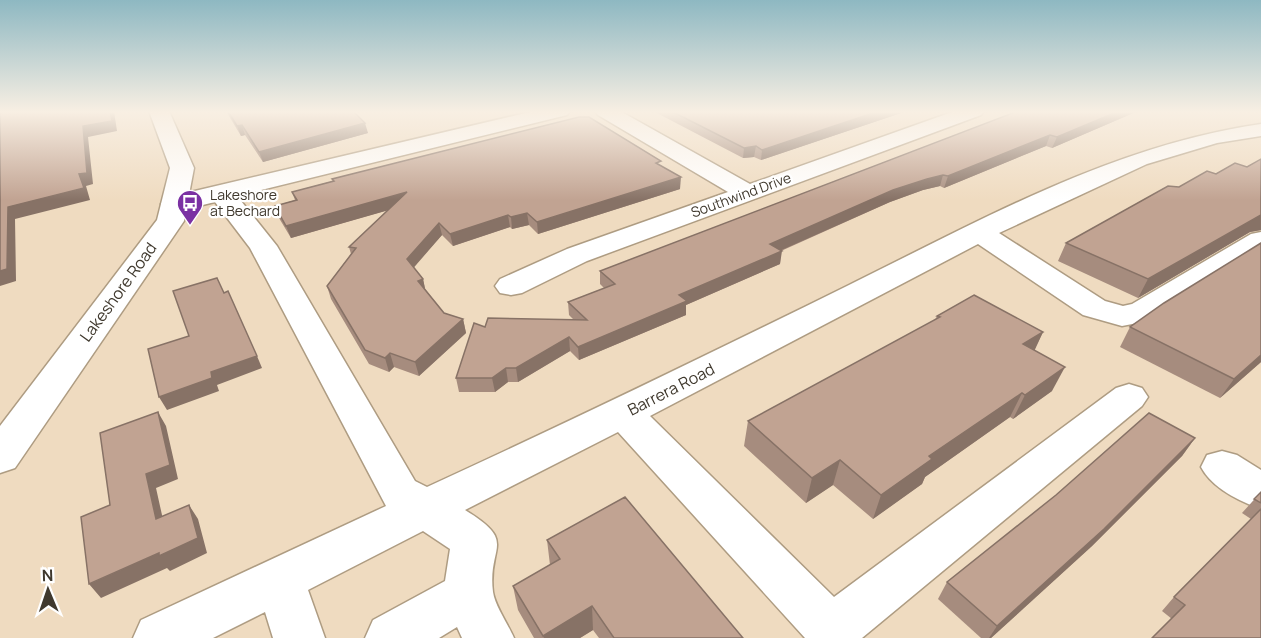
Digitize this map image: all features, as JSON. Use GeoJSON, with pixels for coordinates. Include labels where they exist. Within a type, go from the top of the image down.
{"type":"FeatureCollection","features":[{"type":"Feature","properties":{"kind":"street","name":"Lakeshore Road"},"geometry":{"type":"LineString","coordinates":[[0,457],[170,221],[182,168],[171,141]]}},
{"type":"Feature","properties":{"kind":"street"},"geometry":{"type":"LineString","coordinates":[[174,204],[437,141]]}},
{"type":"Feature","properties":{"kind":"street"},"geometry":{"type":"LineString","coordinates":[[658,141],[747,192]]}},
{"type":"Feature","properties":{"kind":"street","name":"Southwind Drive"},"geometry":{"type":"LineString","coordinates":[[512,286],[577,255],[891,141]]}},
{"type":"Feature","properties":{"kind":"street","name":"Barrera Road"},"geometry":{"type":"LineString","coordinates":[[159,638],[623,413],[979,232],[1139,159],[1196,141]]}},
{"type":"Feature","properties":{"kind":"street","name":"Barrera Road"},"geometry":{"type":"LineString","coordinates":[[1184,144],[1225,141]]}},
{"type":"Feature","properties":{"kind":"street"},"geometry":{"type":"LineString","coordinates":[[221,193],[263,246],[400,493],[474,540],[468,594],[488,638]]}},
{"type":"Feature","properties":{"kind":"street"},"geometry":{"type":"LineString","coordinates":[[979,232],[1095,308],[1122,316],[1141,313],[1261,240]]}},
{"type":"Feature","properties":{"kind":"street"},"geometry":{"type":"LineString","coordinates":[[623,413],[832,630],[1129,397]]}},
{"type":"Feature","properties":{"kind":"street"},"geometry":{"type":"LineString","coordinates":[[1222,467],[1261,490]]}},
{"type":"Feature","properties":{"kind":"street"},"geometry":{"type":"LineString","coordinates":[[280,581],[299,638]]}},
{"type":"Feature","properties":{"kind":"street"},"geometry":{"type":"LineString","coordinates":[[391,638],[468,594]]}},
{"type":"Feature","properties":{"kind":"building"},"geometry":{"type":"Polygon","coordinates":[[[0,141],[84,141],[87,173],[79,174],[84,188],[8,207],[7,269],[0,271],[0,141]]]}},
{"type":"Feature","properties":{"kind":"building"},"geometry":{"type":"Polygon","coordinates":[[[252,141],[300,141],[259,152],[252,141]]]}},
{"type":"Feature","properties":{"kind":"building"},"geometry":{"type":"Polygon","coordinates":[[[484,141],[628,141],[661,161],[656,163],[681,177],[537,222],[527,213],[511,217],[508,215],[450,234],[439,223],[407,259],[423,279],[418,281],[444,313],[463,319],[415,362],[390,353],[385,358],[365,350],[327,286],[356,248],[349,247],[407,192],[286,226],[275,206],[297,200],[292,192],[334,181],[332,179],[484,141]]]}},
{"type":"Feature","properties":{"kind":"building"},"geometry":{"type":"Polygon","coordinates":[[[730,141],[790,141],[762,150],[756,146],[744,148],[730,141]]]}},
{"type":"Feature","properties":{"kind":"building"},"geometry":{"type":"Polygon","coordinates":[[[940,141],[1036,141],[948,176],[927,179],[893,190],[770,244],[782,251],[679,295],[687,301],[578,347],[569,337],[516,368],[506,368],[492,378],[456,378],[474,323],[485,327],[488,318],[587,320],[568,302],[615,284],[600,271],[940,141]]]}},
{"type":"Feature","properties":{"kind":"building"},"geometry":{"type":"Polygon","coordinates":[[[1261,159],[1261,215],[1148,279],[1066,243],[1168,186],[1179,187],[1207,171],[1216,174],[1235,163],[1247,167],[1261,159]]]}},
{"type":"Feature","properties":{"kind":"building"},"geometry":{"type":"Polygon","coordinates":[[[1261,243],[1261,355],[1234,379],[1130,327],[1164,303],[1261,243]]]}},
{"type":"Feature","properties":{"kind":"building"},"geometry":{"type":"Polygon","coordinates":[[[217,278],[224,293],[228,291],[257,356],[211,372],[212,378],[159,397],[148,349],[189,336],[173,291],[217,278]]]}},
{"type":"Feature","properties":{"kind":"building"},"geometry":{"type":"Polygon","coordinates":[[[974,295],[1043,332],[1023,344],[1065,367],[929,456],[932,459],[881,495],[840,460],[812,478],[748,421],[940,317],[937,316],[974,295]]]}},
{"type":"Feature","properties":{"kind":"building"},"geometry":{"type":"Polygon","coordinates":[[[158,412],[170,465],[146,474],[156,519],[189,505],[198,538],[89,584],[81,517],[110,505],[100,433],[158,412]]]}},
{"type":"Feature","properties":{"kind":"building"},"geometry":{"type":"Polygon","coordinates":[[[1149,413],[1195,438],[1104,529],[997,626],[947,582],[1056,495],[1149,413]]]}},
{"type":"Feature","properties":{"kind":"building"},"geometry":{"type":"Polygon","coordinates":[[[1261,492],[1261,503],[1254,499],[1261,492]]]}},
{"type":"Feature","properties":{"kind":"building"},"geometry":{"type":"Polygon","coordinates":[[[625,497],[743,638],[614,638],[592,606],[543,636],[513,586],[560,559],[547,540],[625,497]]]}},
{"type":"Feature","properties":{"kind":"building"},"geometry":{"type":"Polygon","coordinates":[[[1261,509],[1261,638],[1152,638],[1185,605],[1174,597],[1261,509]]]}},
{"type":"Feature","properties":{"kind":"place","name":"Lakeshore at Bechard"},"geometry":{"type":"Point","coordinates":[190,226]}}]}
